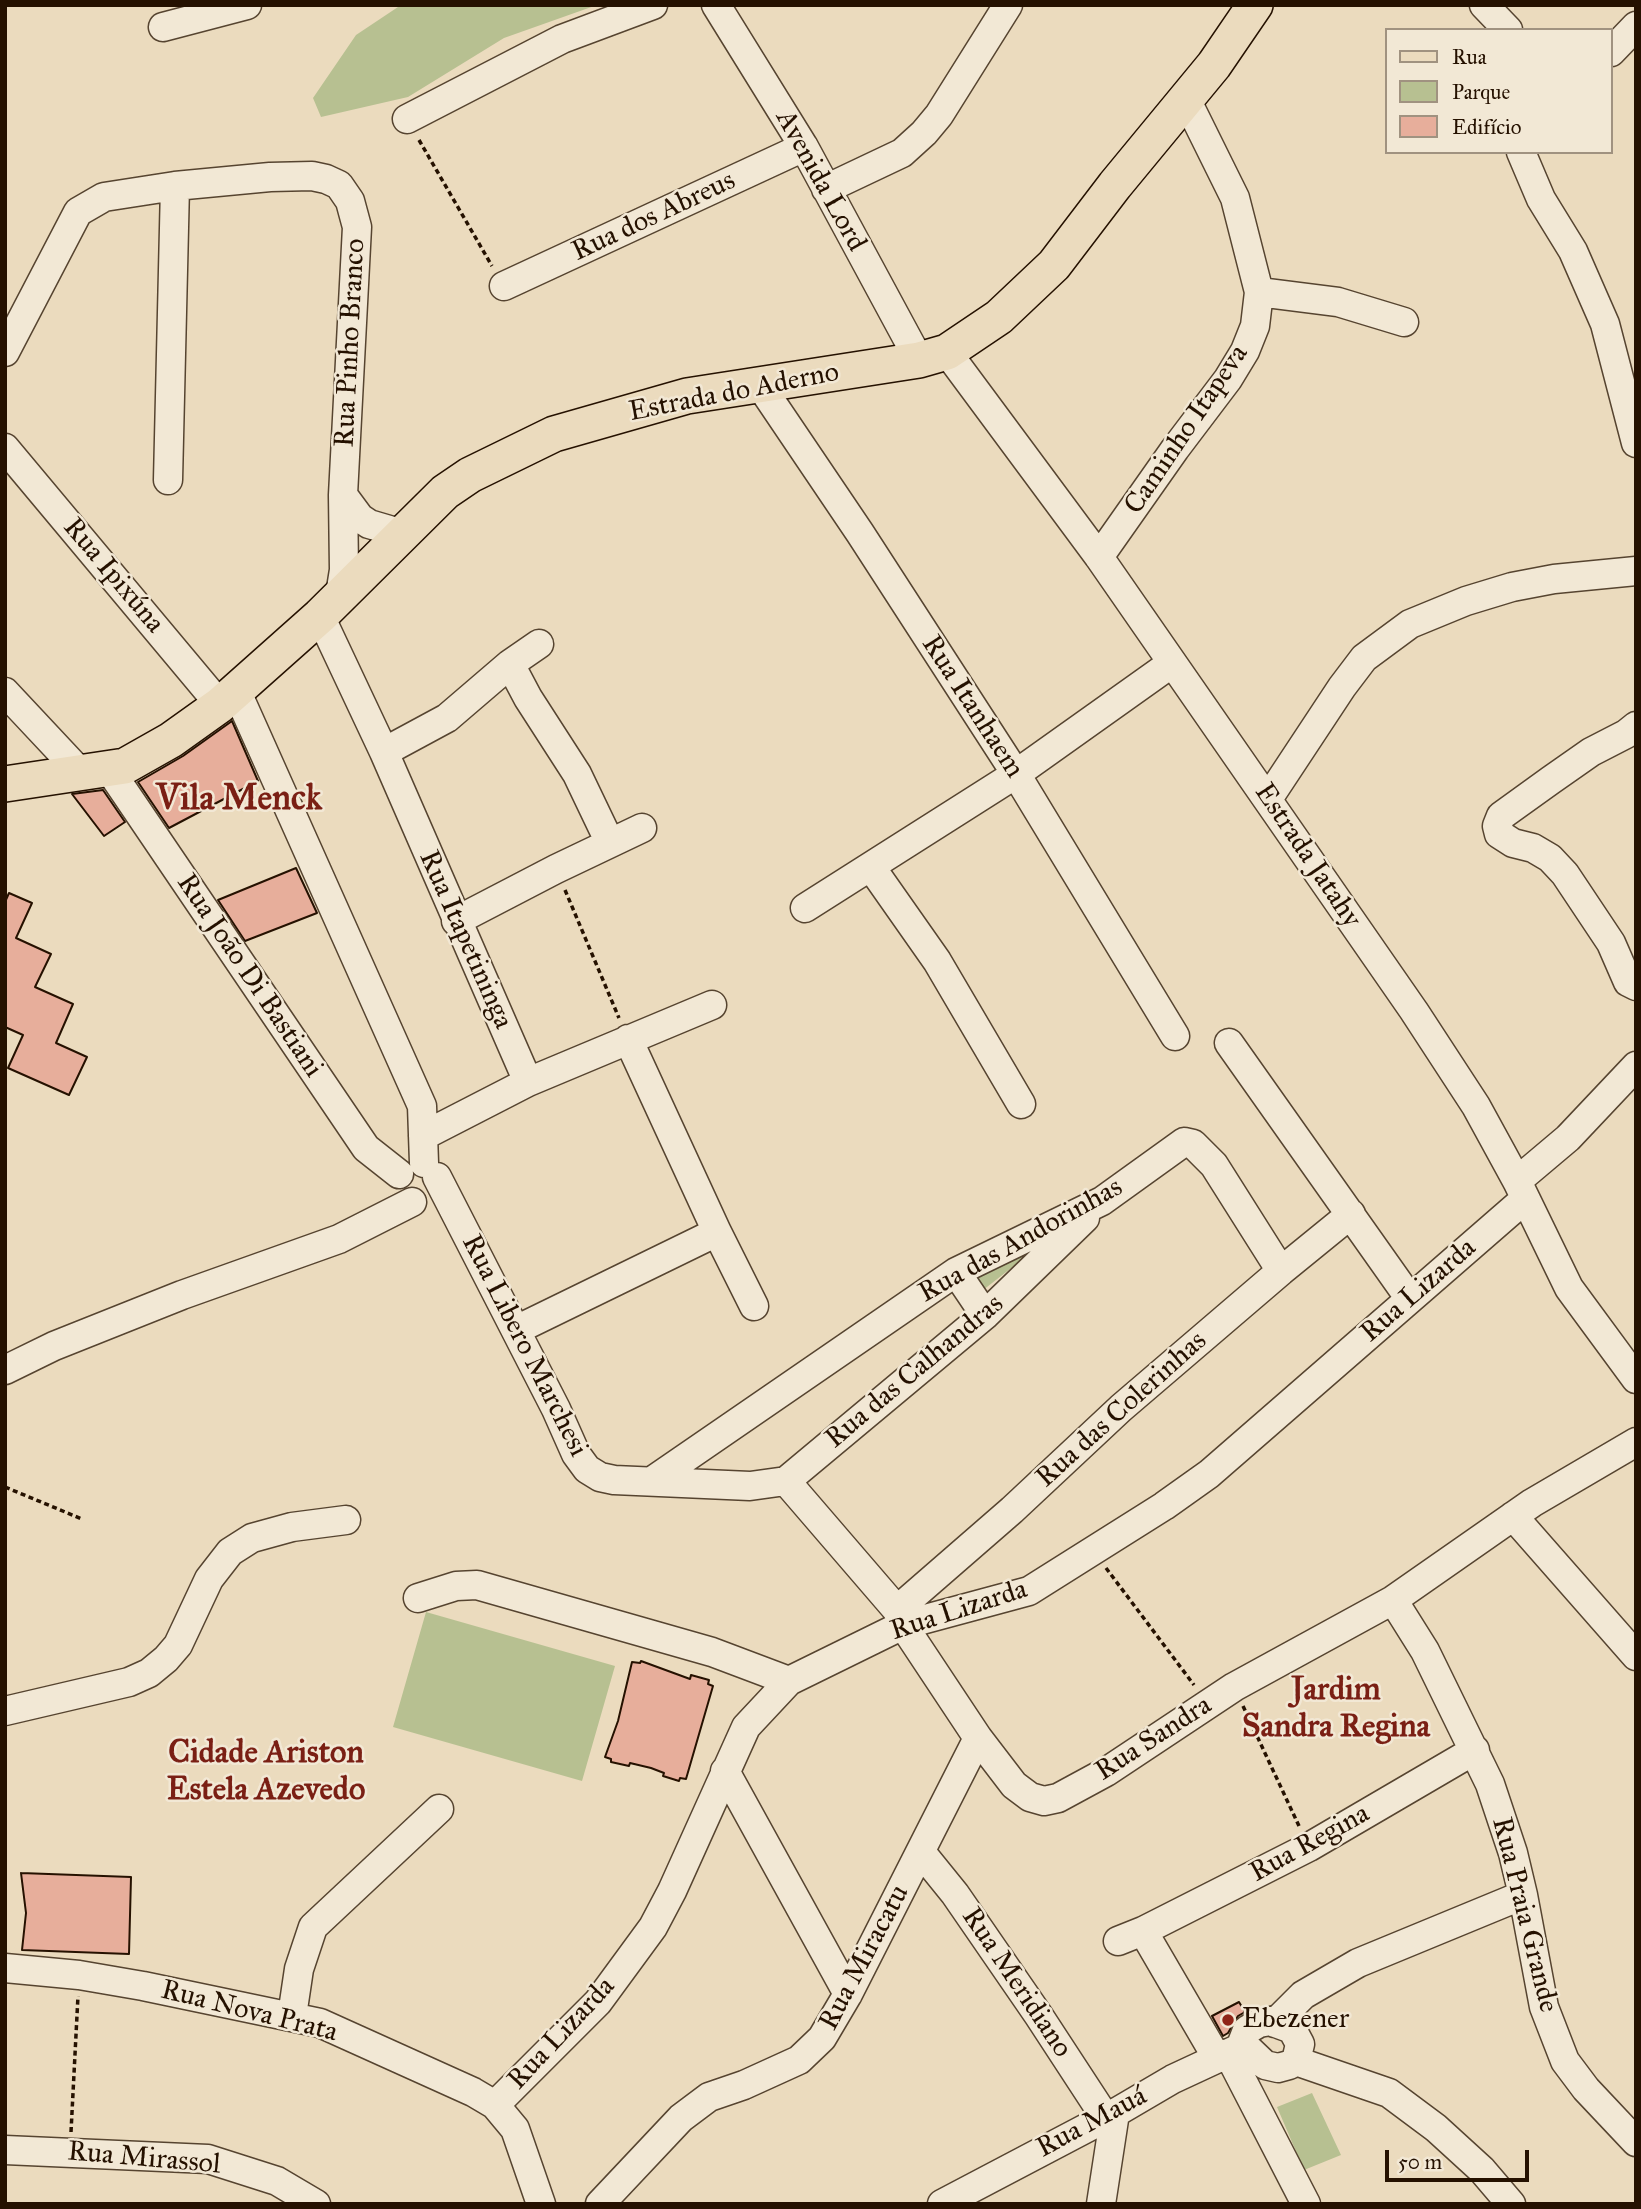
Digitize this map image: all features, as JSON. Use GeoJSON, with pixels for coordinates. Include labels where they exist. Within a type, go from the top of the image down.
{"type":"FeatureCollection","features":[{"type":"Feature","properties":{"kind":"main road","name":"Estrada do Aderno"},"geometry":{"type":"LineString","coordinates":[[5,784],[125,765],[171,740],[228,697],[330,606],[445,492],[470,475],[554,434],[687,397],[933,356],[999,317],[1054,265],[1115,185],[1187,101],[1255,5]]}},
{"type":"Feature","properties":{"kind":"street"},"geometry":{"type":"LineString","coordinates":[[163,27],[247,5]]}},
{"type":"Feature","properties":{"kind":"street"},"geometry":{"type":"LineString","coordinates":[[407,119],[562,39],[653,5]]}},
{"type":"Feature","properties":{"kind":"street","name":"Avenida Lord"},"geometry":{"type":"LineString","coordinates":[[716,5],[827,189],[933,356]]}},
{"type":"Feature","properties":{"kind":"street"},"geometry":{"type":"LineString","coordinates":[[827,189],[902,153],[924,133],[939,115],[1008,5]]}},
{"type":"Feature","properties":{"kind":"street"},"geometry":{"type":"LineString","coordinates":[[1484,5],[1506,28]]}},
{"type":"Feature","properties":{"kind":"street"},"geometry":{"type":"LineString","coordinates":[[1613,50],[1636,26]]}},
{"type":"Feature","properties":{"kind":"street","name":"Caminho Itapeva"},"geometry":{"type":"LineString","coordinates":[[1099,557],[1228,379],[1245,351],[1255,326],[1259,292],[1235,198],[1187,101]]}},
{"type":"Feature","properties":{"kind":"street","name":"Rua dos Abreus"},"geometry":{"type":"LineString","coordinates":[[503,286],[804,147]]}},
{"type":"Feature","properties":{"kind":"street"},"geometry":{"type":"LineString","coordinates":[[1522,154],[1541,200],[1573,251],[1605,324],[1636,443]]}},
{"type":"Feature","properties":{"kind":"street","name":"Rua Pinho Branco"},"geometry":{"type":"LineString","coordinates":[[5,352],[78,212],[104,197],[175,186],[271,177],[312,176],[339,186],[350,201],[357,227],[343,495],[344,570],[330,606]]}},
{"type":"Feature","properties":{"kind":"street"},"geometry":{"type":"LineString","coordinates":[[168,480],[175,186]]}},
{"type":"Feature","properties":{"kind":"street"},"geometry":{"type":"LineString","coordinates":[[1259,292],[1326,300],[1404,322]]}},
{"type":"Feature","properties":{"kind":"street","name":"Estrada Jatahy"},"geometry":{"type":"LineString","coordinates":[[933,356],[1099,557],[1414,1011],[1476,1106],[1569,1288],[1636,1379]]}},
{"type":"Feature","properties":{"kind":"street","name":"Rua Itanhaem"},"geometry":{"type":"LineString","coordinates":[[760,384],[1016,774],[1175,1036]]}},
{"type":"Feature","properties":{"kind":"street","name":"Rua Ipixúna"},"geometry":{"type":"LineString","coordinates":[[5,448],[228,697]]}},
{"type":"Feature","properties":{"kind":"street"},"geometry":{"type":"LineString","coordinates":[[343,495],[360,518],[369,524],[403,534]]}},
{"type":"Feature","properties":{"kind":"street"},"geometry":{"type":"LineString","coordinates":[[1268,799],[1364,658],[1410,624],[1455,605],[1512,587],[1554,579],[1636,571]]}},
{"type":"Feature","properties":{"kind":"street","name":"Rua Itapetininga"},"geometry":{"type":"LineString","coordinates":[[330,606],[384,752],[527,1082]]}},
{"type":"Feature","properties":{"kind":"street"},"geometry":{"type":"LineString","coordinates":[[384,752],[447,718],[539,643]]}},
{"type":"Feature","properties":{"kind":"street"},"geometry":{"type":"LineString","coordinates":[[805,908],[1016,774],[1172,663]]}},
{"type":"Feature","properties":{"kind":"street"},"geometry":{"type":"LineString","coordinates":[[510,664],[528,698],[577,774],[610,843]]}},
{"type":"Feature","properties":{"kind":"street","name":"Rua João Di Bastiani"},"geometry":{"type":"LineString","coordinates":[[5,692],[94,770],[366,1148],[399,1174]]}},
{"type":"Feature","properties":{"kind":"street","name":"Rua Libero Marchesi"},"geometry":{"type":"LineString","coordinates":[[228,697],[422,1106],[428,1158],[576,1454],[587,1469],[600,1477],[614,1479],[750,1486],[786,1481]]}},
{"type":"Feature","properties":{"kind":"street"},"geometry":{"type":"LineString","coordinates":[[1632,736],[1591,752],[1501,816],[1497,830],[1513,843],[1533,848],[1549,858],[1565,874],[1611,943],[1628,982],[1636,986]]}},
{"type":"Feature","properties":{"kind":"street"},"geometry":{"type":"LineString","coordinates":[[456,921],[642,828]]}},
{"type":"Feature","properties":{"kind":"street"},"geometry":{"type":"LineString","coordinates":[[872,867],[937,961],[1021,1104]]}},
{"type":"Feature","properties":{"kind":"street"},"geometry":{"type":"LineString","coordinates":[[428,1158],[437,1189],[430,1199],[412,1202],[406,1199],[398,1187],[399,1174],[407,1165],[428,1158],[527,1082],[712,1005]]}},
{"type":"Feature","properties":{"kind":"street"},"geometry":{"type":"LineString","coordinates":[[628,1039],[754,1306]]}},
{"type":"Feature","properties":{"kind":"street"},"geometry":{"type":"LineString","coordinates":[[1230,1043],[1410,1298]]}},
{"type":"Feature","properties":{"kind":"street","name":"Rua Lizarda"},"geometry":{"type":"LineString","coordinates":[[495,2105],[598,2002],[653,1927],[746,1727],[789,1681],[900,1618],[1030,1591],[1164,1506],[1209,1474],[1410,1298],[1521,1190],[1636,1066]]}},
{"type":"Feature","properties":{"kind":"street","name":"Rua das Andorinhas"},"geometry":{"type":"LineString","coordinates":[[652,1481],[956,1272],[1102,1201],[1184,1142],[1193,1143],[1214,1165],[1281,1271]]}},
{"type":"Feature","properties":{"kind":"street","name":"Rua das Calhandras"},"geometry":{"type":"LineString","coordinates":[[786,1481],[985,1315],[1102,1201]]}},
{"type":"Feature","properties":{"kind":"street"},"geometry":{"type":"LineString","coordinates":[[5,1370],[43,1351],[182,1294],[339,1239],[412,1202]]}},
{"type":"Feature","properties":{"kind":"street","name":"Rua das Colerinhas"},"geometry":{"type":"LineString","coordinates":[[900,1618],[1121,1408],[1351,1214]]}},
{"type":"Feature","properties":{"kind":"street"},"geometry":{"type":"LineString","coordinates":[[516,1330],[717,1232]]}},
{"type":"Feature","properties":{"kind":"street"},"geometry":{"type":"LineString","coordinates":[[956,1272],[985,1315]]}},
{"type":"Feature","properties":{"kind":"street"},"geometry":{"type":"LineString","coordinates":[[5,1355],[43,1351]]}},
{"type":"Feature","properties":{"kind":"street","name":"Rua Sandra"},"geometry":{"type":"LineString","coordinates":[[900,1618],[978,1738],[1014,1785],[1030,1797],[1051,1800],[1106,1772],[1234,1687],[1393,1600],[1513,1516],[1636,1442]]}},
{"type":"Feature","properties":{"kind":"street"},"geometry":{"type":"LineString","coordinates":[[786,1481],[900,1618]]}},
{"type":"Feature","properties":{"kind":"street"},"geometry":{"type":"LineString","coordinates":[[1513,1516],[1636,1656]]}},
{"type":"Feature","properties":{"kind":"street"},"geometry":{"type":"LineString","coordinates":[[5,1711],[129,1682],[149,1673],[166,1659],[178,1644],[209,1579],[230,1552],[252,1538],[292,1527],[346,1520]]}},
{"type":"Feature","properties":{"kind":"street"},"geometry":{"type":"LineString","coordinates":[[418,1598],[456,1586],[477,1585],[712,1652],[789,1681]]}},
{"type":"Feature","properties":{"kind":"street","name":"Rua Praia Grande"},"geometry":{"type":"LineString","coordinates":[[1393,1600],[1425,1651],[1475,1750],[1502,1819],[1523,1895],[1544,2007],[1565,2062],[1586,2089],[1636,2141]]}},
{"type":"Feature","properties":{"kind":"street","name":"Rua Miracatu"},"geometry":{"type":"LineString","coordinates":[[600,2204],[681,2118],[709,2097],[744,2085],[799,2060],[822,2038],[848,1994],[978,1738]]}},
{"type":"Feature","properties":{"kind":"street","name":"Rua Regina"},"geometry":{"type":"LineString","coordinates":[[1306,2204],[1230,2053],[1130,1936],[1308,1847],[1475,1750]]}},
{"type":"Feature","properties":{"kind":"street"},"geometry":{"type":"LineString","coordinates":[[725,1770],[848,1994]]}},
{"type":"Feature","properties":{"kind":"street"},"geometry":{"type":"LineString","coordinates":[[292,2016],[299,1969],[313,1927],[439,1809]]}},
{"type":"Feature","properties":{"kind":"street","name":"Rua Meridiano"},"geometry":{"type":"LineString","coordinates":[[921,1852],[955,1894],[1110,2115]]}},
{"type":"Feature","properties":{"kind":"street"},"geometry":{"type":"LineString","coordinates":[[1275,2023],[1303,1995],[1358,1963],[1523,1895]]}},
{"type":"Feature","properties":{"kind":"street","name":"Rua Nova Prata"},"geometry":{"type":"LineString","coordinates":[[5,1968],[79,1975],[320,2023],[473,2092],[495,2105],[515,2129],[541,2204]]}},
{"type":"Feature","properties":{"kind":"street"},"geometry":{"type":"LineString","coordinates":[[1230,2053],[1242,2043],[1247,2030],[1259,2023],[1270,2021],[1292,2029],[1300,2044],[1296,2061]]}},
{"type":"Feature","properties":{"kind":"street"},"geometry":{"type":"LineString","coordinates":[[1230,2053],[1278,2068],[1296,2061],[1389,2093],[1436,2127],[1482,2170],[1511,2204]]}},
{"type":"Feature","properties":{"kind":"street","name":"Rua Mauá"},"geometry":{"type":"LineString","coordinates":[[942,2204],[1173,2079],[1230,2053]]}},
{"type":"Feature","properties":{"kind":"street"},"geometry":{"type":"LineString","coordinates":[[1101,2204],[1110,2115]]}},
{"type":"Feature","properties":{"kind":"street","name":"Rua Mirassol"},"geometry":{"type":"LineString","coordinates":[[5,2150],[208,2159],[277,2181],[316,2204]]}},
{"type":"Feature","properties":{"kind":"path"},"geometry":{"type":"LineString","coordinates":[[407,119],[503,286]]}},
{"type":"Feature","properties":{"kind":"path"},"geometry":{"type":"LineString","coordinates":[[556,869],[628,1039]]}},
{"type":"Feature","properties":{"kind":"path"},"geometry":{"type":"LineString","coordinates":[[5,1487],[82,1519]]}},
{"type":"Feature","properties":{"kind":"path"},"geometry":{"type":"LineString","coordinates":[[1093,1551],[1208,1703]]}},
{"type":"Feature","properties":{"kind":"path"},"geometry":{"type":"LineString","coordinates":[[1234,1687],[1308,1847]]}},
{"type":"Feature","properties":{"kind":"path"},"geometry":{"type":"LineString","coordinates":[[70,2151],[79,1975]]}},
{"type":"Feature","properties":{"kind":"green space"},"geometry":{"type":"Polygon","coordinates":[[[401,5],[597,5],[504,38],[408,97],[321,117],[313,98],[356,35],[401,5]]]}},
{"type":"Feature","properties":{"kind":"green space"},"geometry":{"type":"Polygon","coordinates":[[[1092,1205],[978,1294],[966,1278],[1092,1205]]]}},
{"type":"Feature","properties":{"kind":"green space"},"geometry":{"type":"Polygon","coordinates":[[[426,1612],[615,1666],[582,1781],[393,1727],[426,1612]]]}},
{"type":"Feature","properties":{"kind":"green space"},"geometry":{"type":"Polygon","coordinates":[[[1312,2093],[1341,2155],[1304,2170],[1277,2107],[1312,2093]]]}},
{"type":"Feature","properties":{"kind":"building"},"geometry":{"type":"Polygon","coordinates":[[[232,721],[258,781],[169,828],[138,782],[183,756],[232,721]]]}},
{"type":"Feature","properties":{"kind":"building"},"geometry":{"type":"Polygon","coordinates":[[[103,790],[125,822],[104,836],[72,794],[103,790]]]}},
{"type":"Feature","properties":{"kind":"building"},"geometry":{"type":"Polygon","coordinates":[[[296,868],[317,913],[245,941],[218,900],[296,868]]]}},
{"type":"Feature","properties":{"kind":"building"},"geometry":{"type":"Polygon","coordinates":[[[9,893],[32,903],[16,938],[51,954],[35,987],[73,1004],[56,1043],[87,1057],[69,1095],[8,1068],[23,1035],[5,1027],[5,902],[9,893]]]}},
{"type":"Feature","properties":{"kind":"building"},"geometry":{"type":"Polygon","coordinates":[[[641,1661],[690,1679],[691,1675],[709,1680],[708,1684],[713,1686],[686,1779],[680,1778],[679,1781],[663,1776],[664,1773],[651,1768],[611,1762],[611,1759],[605,1757],[618,1721],[632,1662],[641,1661]]]}},
{"type":"Feature","properties":{"kind":"building"},"geometry":{"type":"Polygon","coordinates":[[[21,1873],[131,1877],[129,1954],[22,1950],[26,1913],[21,1873]]]}},
{"type":"Feature","properties":{"kind":"building"},"geometry":{"type":"Polygon","coordinates":[[[1239,2002],[1245,2012],[1238,2016],[1228,2033],[1223,2036],[1212,2016],[1239,2002]]]}},
{"type":"Feature","properties":{"kind":"place","name":"Ebezener"},"geometry":{"type":"Point","coordinates":[1228,2020]}},
{"type":"Feature","properties":{"kind":"district","name":"Vila Menck"},"geometry":{"type":"Point","coordinates":[239,800]}},
{"type":"Feature","properties":{"kind":"district","name":"Jardim Sandra Regina"},"geometry":{"type":"Point","coordinates":[1336,1710]}},
{"type":"Feature","properties":{"kind":"district","name":"Cidade Ariston Estela Azevedo"},"geometry":{"type":"Point","coordinates":[266,1772]}}]}
